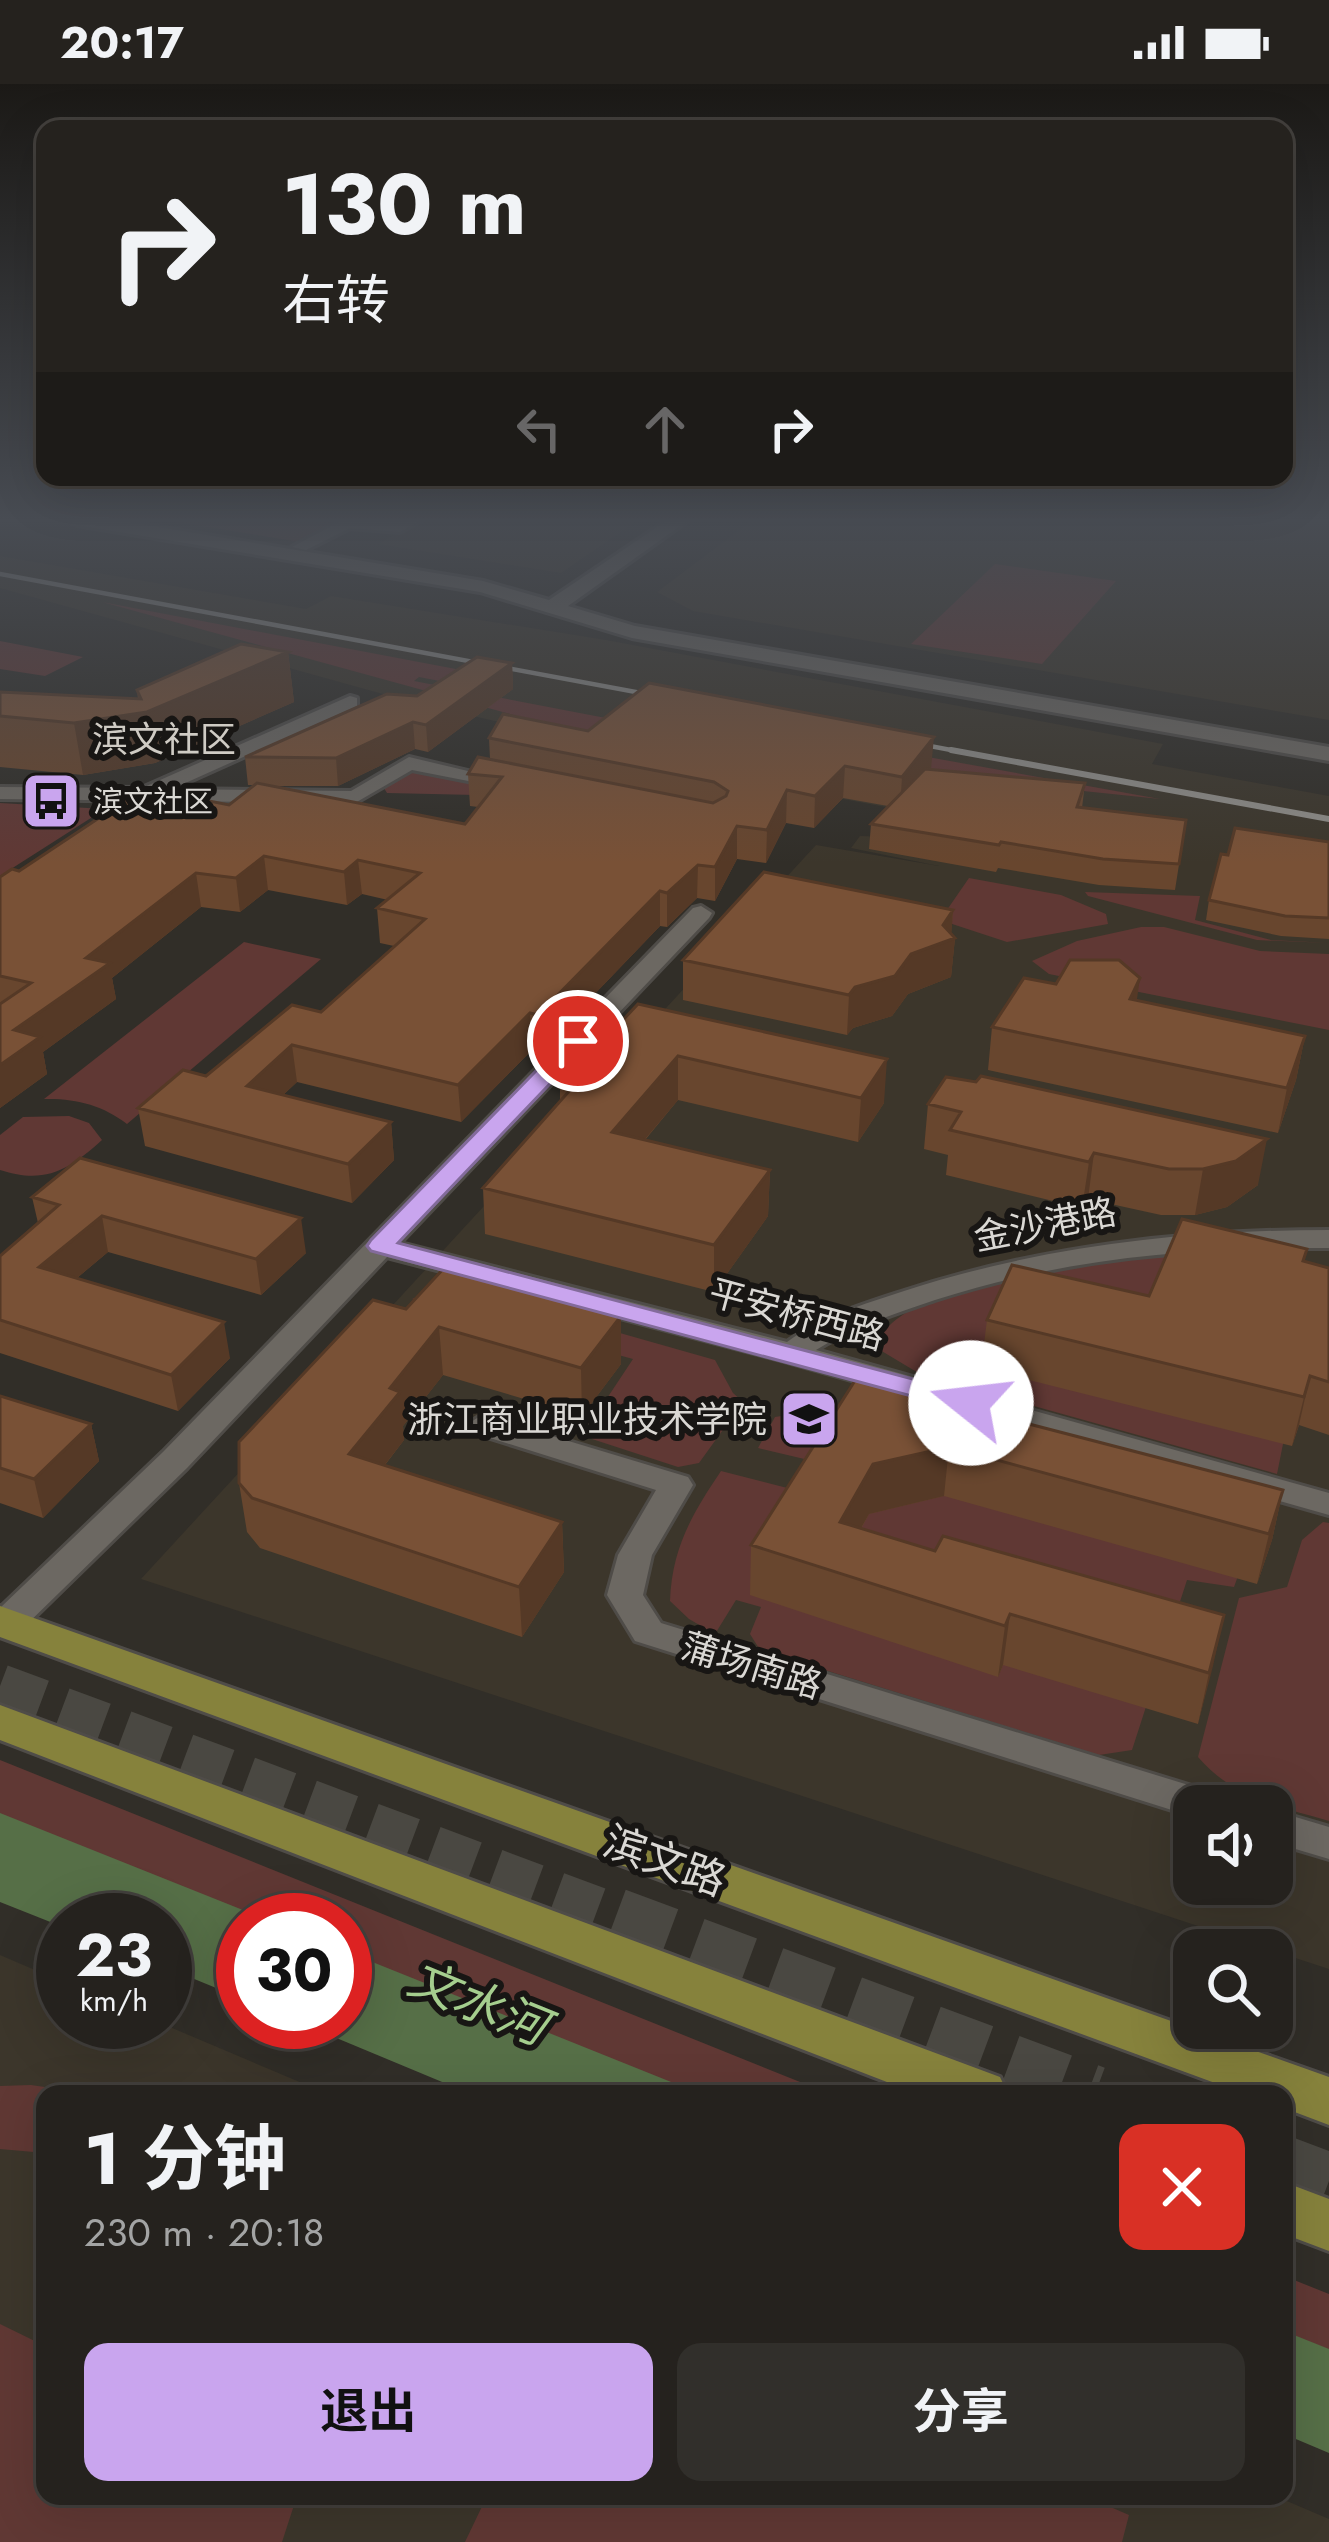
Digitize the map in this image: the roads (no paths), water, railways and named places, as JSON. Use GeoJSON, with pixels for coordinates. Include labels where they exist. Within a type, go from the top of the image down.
{"type":"FeatureCollection","features":[{"type":"Feature","properties":{"kind":"main road"},"geometry":{"type":"LineString","coordinates":[[642,634],[1329,754]]}},
{"type":"Feature","properties":{"kind":"main road"},"geometry":{"type":"LineString","coordinates":[[744,634],[1329,738]]}},
{"type":"Feature","properties":{"kind":"main road","name":"滨文路"},"geometry":{"type":"LineString","coordinates":[[3,1622],[1282,2085]]}},
{"type":"Feature","properties":{"kind":"main road"},"geometry":{"type":"LineString","coordinates":[[0,1722],[957,2085]]}},
{"type":"Feature","properties":{"kind":"main road","name":"滨文路"},"geometry":{"type":"LineString","coordinates":[[1293,2089],[1329,2102]]}},
{"type":"Feature","properties":{"kind":"main road"},"geometry":{"type":"LineString","coordinates":[[1293,2212],[1329,2225]]}},
{"type":"Feature","properties":{"kind":"street"},"geometry":{"type":"LineString","coordinates":[[139,796],[350,702]]}},
{"type":"Feature","properties":{"kind":"street"},"geometry":{"type":"LineString","coordinates":[[0,793],[356,797],[409,763],[526,787]]}},
{"type":"Feature","properties":{"kind":"street"},"geometry":{"type":"LineString","coordinates":[[3,1622],[175,1460],[701,913]]}},
{"type":"Feature","properties":{"kind":"street","name":"金沙港路"},"geometry":{"type":"LineString","coordinates":[[792,1353],[816,1334],[983,1272],[1074,1253],[1236,1237],[1329,1239]]}},
{"type":"Feature","properties":{"kind":"street","name":"平安桥西路"},"geometry":{"type":"LineString","coordinates":[[380,1246],[792,1353],[1329,1504]]}},
{"type":"Feature","properties":{"kind":"street","name":"蒲场南路"},"geometry":{"type":"LineString","coordinates":[[482,1425],[676,1485],[635,1555],[625,1595],[648,1632],[1173,1795]]}},
{"type":"Feature","properties":{"kind":"street"},"geometry":{"type":"LineString","coordinates":[[1293,1833],[1329,1844]]}},
{"type":"Feature","properties":{"kind":"tunnel"},"geometry":{"type":"LineString","coordinates":[[0,1686],[624,1919]]}},
{"type":"Feature","properties":{"kind":"tunnel"},"geometry":{"type":"LineString","coordinates":[[616,1916],[1071,2085]]}},
{"type":"Feature","properties":{"kind":"tunnel"},"geometry":{"type":"LineString","coordinates":[[1293,2167],[1329,2181]]}},
{"type":"Feature","properties":{"kind":"railway"},"geometry":{"type":"LineString","coordinates":[[322,634],[668,698]]}},
{"type":"Feature","properties":{"kind":"railway"},"geometry":{"type":"LineString","coordinates":[[898,740],[953,750]]}},
{"type":"Feature","properties":{"kind":"railway"},"geometry":{"type":"LineString","coordinates":[[953,750],[1329,819]]}},
{"type":"Feature","properties":{"kind":"railway"},"geometry":{"type":"LineString","coordinates":[[953,750],[967,753]]}},
{"type":"Feature","properties":{"kind":"place","name":"滨文社区"},"geometry":{"type":"Point","coordinates":[51,801]}},
{"type":"Feature","properties":{"kind":"place","name":"浙江商业职业技术学院"},"geometry":{"type":"Point","coordinates":[809,1419]}},
{"type":"Feature","properties":{"kind":"district","name":"滨文社区"},"geometry":{"type":"Point","coordinates":[164,739]}},
{"type":"Feature","properties":{"kind":"water label","name":"文水河"},"geometry":{"type":"Point","coordinates":[478,2003]}}]}
